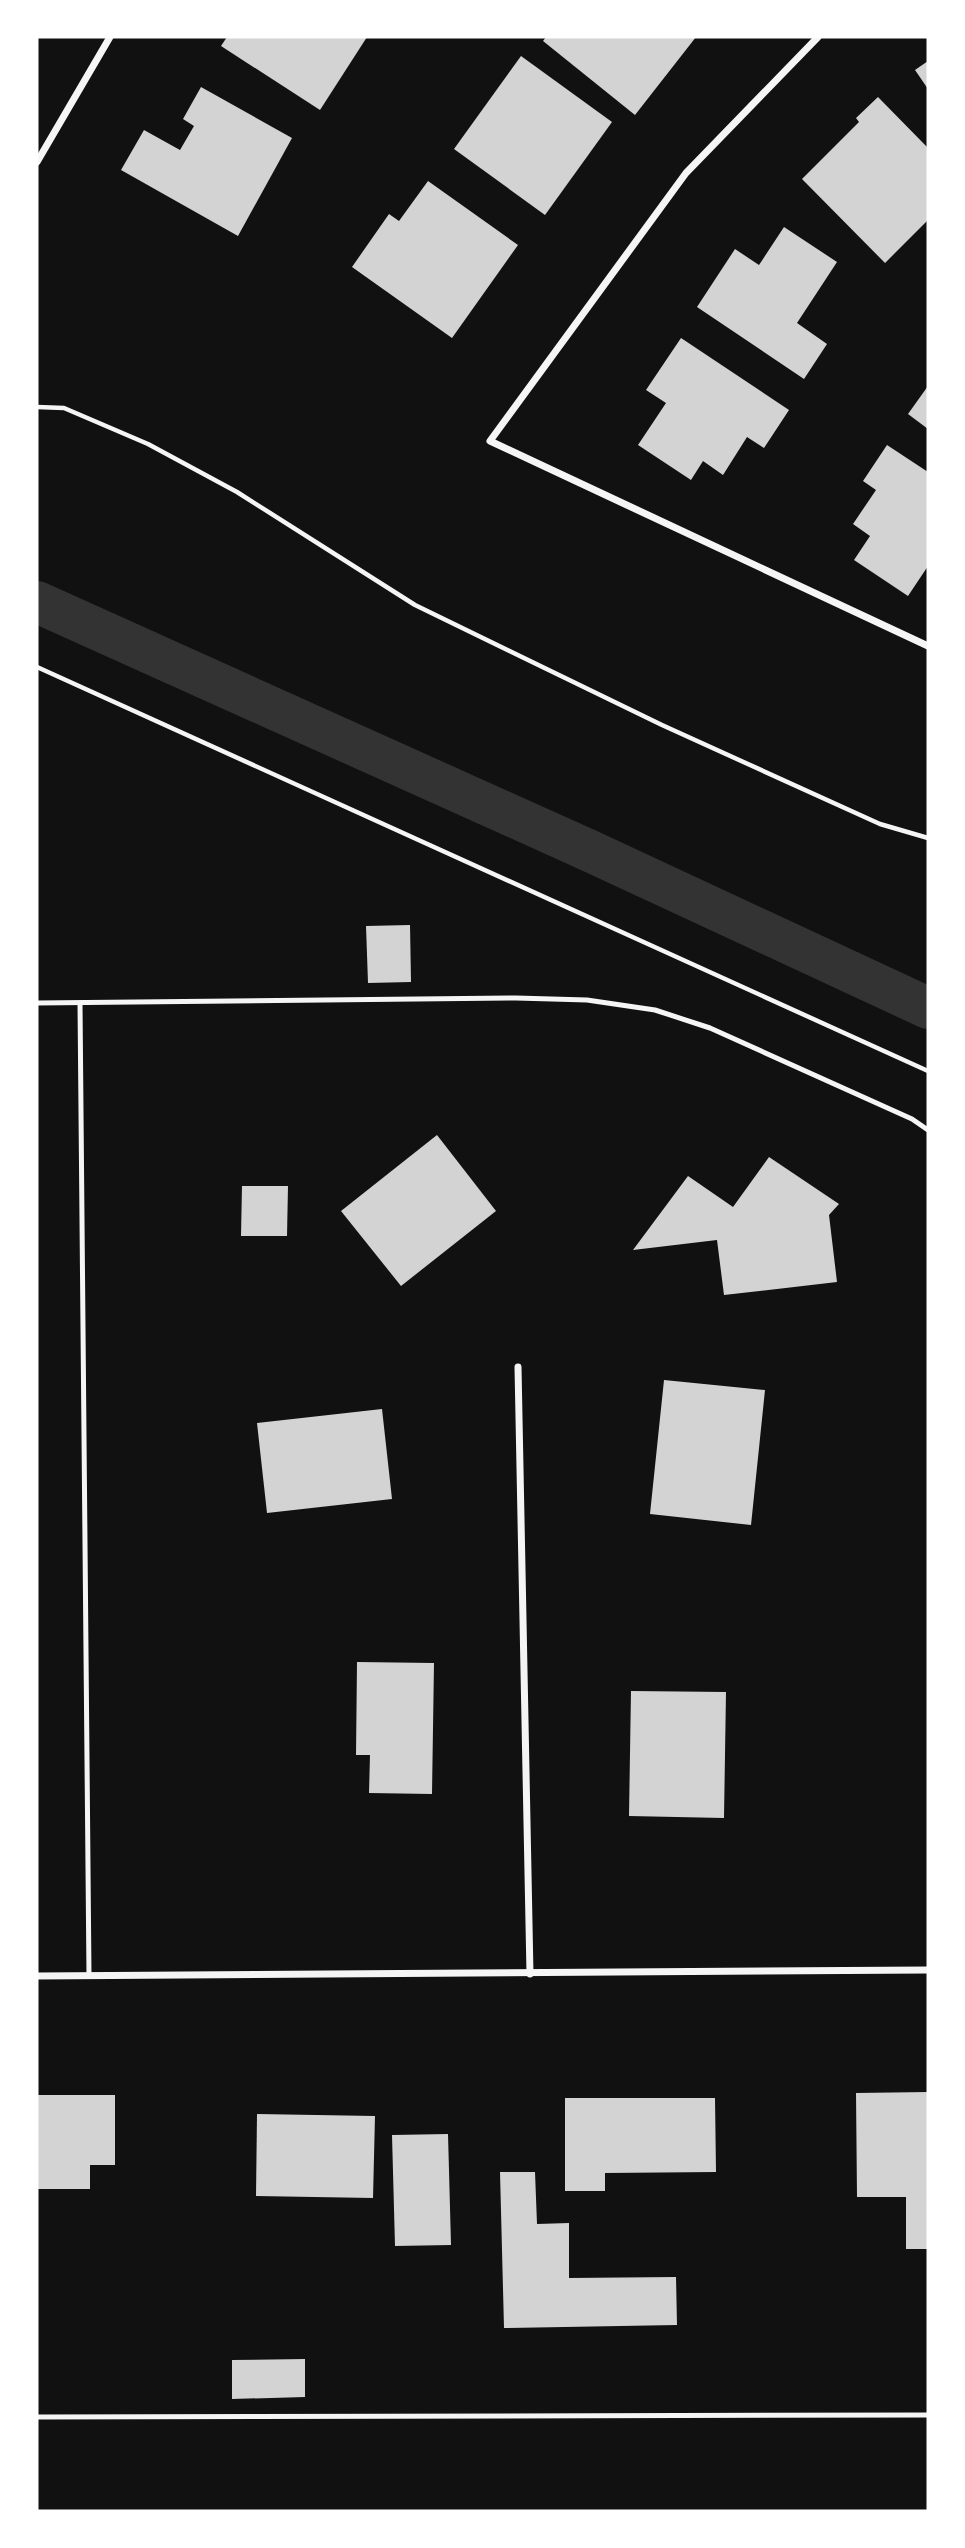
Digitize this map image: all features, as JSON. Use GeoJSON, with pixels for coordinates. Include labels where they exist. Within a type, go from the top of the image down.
{"type":"FeatureCollection","features":[{"type":"Feature","properties":{"kind":"street"},"geometry":{"type":"LineString","coordinates":[[37,162],[110,37]]}},
{"type":"Feature","properties":{"kind":"street"},"geometry":{"type":"LineString","coordinates":[[818,37],[686,173],[490,441],[928,646]]}},
{"type":"Feature","properties":{"kind":"street"},"geometry":{"type":"LineString","coordinates":[[518,1367],[530,1974]]}},
{"type":"Feature","properties":{"kind":"street"},"geometry":{"type":"LineString","coordinates":[[37,1976],[928,1970]]}},
{"type":"Feature","properties":{"kind":"lane"},"geometry":{"type":"LineString","coordinates":[[37,1003],[516,998],[587,1000],[655,1010],[710,1028],[912,1119],[928,1130]]}},
{"type":"Feature","properties":{"kind":"lane"},"geometry":{"type":"LineString","coordinates":[[80,1003],[89,1976]]}},
{"type":"Feature","properties":{"kind":"lane"},"geometry":{"type":"LineString","coordinates":[[37,2417],[928,2415]]}},
{"type":"Feature","properties":{"kind":"path"},"geometry":{"type":"LineString","coordinates":[[37,407],[64,408],[148,444],[237,492],[415,605],[662,725],[783,780],[880,824],[928,838]]}},
{"type":"Feature","properties":{"kind":"path"},"geometry":{"type":"LineString","coordinates":[[37,667],[928,1071]]}},
{"type":"Feature","properties":{"kind":"building"},"geometry":{"type":"Polygon","coordinates":[[[227,37],[367,37],[320,110],[221,46],[227,37]]]}},
{"type":"Feature","properties":{"kind":"building"},"geometry":{"type":"Polygon","coordinates":[[[546,37],[696,37],[635,115],[543,41],[546,37]]]}},
{"type":"Feature","properties":{"kind":"building"},"geometry":{"type":"Polygon","coordinates":[[[521,56],[612,122],[545,215],[454,149],[521,56]]]}},
{"type":"Feature","properties":{"kind":"building"},"geometry":{"type":"Polygon","coordinates":[[[928,61],[928,89],[915,70],[928,61]]]}},
{"type":"Feature","properties":{"kind":"building"},"geometry":{"type":"Polygon","coordinates":[[[201,87],[292,138],[238,236],[121,170],[144,130],[180,150],[194,126],[183,119],[201,87]]]}},
{"type":"Feature","properties":{"kind":"building"},"geometry":{"type":"Polygon","coordinates":[[[878,97],[928,148],[928,220],[885,263],[802,179],[859,122],[856,118],[878,97]]]}},
{"type":"Feature","properties":{"kind":"building"},"geometry":{"type":"Polygon","coordinates":[[[428,181],[518,245],[452,338],[352,267],[389,214],[399,221],[428,181]]]}},
{"type":"Feature","properties":{"kind":"building"},"geometry":{"type":"Polygon","coordinates":[[[784,227],[837,262],[797,323],[827,344],[804,379],[697,307],[735,249],[759,265],[784,227]]]}},
{"type":"Feature","properties":{"kind":"building"},"geometry":{"type":"Polygon","coordinates":[[[681,338],[789,410],[764,448],[747,437],[723,475],[703,461],[691,480],[638,445],[666,403],[646,390],[681,338]]]}},
{"type":"Feature","properties":{"kind":"building"},"geometry":{"type":"Polygon","coordinates":[[[928,386],[928,429],[908,414],[928,386]]]}},
{"type":"Feature","properties":{"kind":"building"},"geometry":{"type":"Polygon","coordinates":[[[887,445],[928,472],[928,566],[908,596],[854,560],[870,536],[853,524],[876,490],[863,481],[887,445]]]}},
{"type":"Feature","properties":{"kind":"building"},"geometry":{"type":"Polygon","coordinates":[[[410,925],[411,982],[368,983],[366,926],[410,925]]]}},
{"type":"Feature","properties":{"kind":"building"},"geometry":{"type":"Polygon","coordinates":[[[437,1135],[496,1211],[401,1286],[341,1211],[437,1135]]]}},
{"type":"Feature","properties":{"kind":"building"},"geometry":{"type":"Polygon","coordinates":[[[769,1157],[839,1204],[829,1215],[837,1282],[724,1295],[717,1240],[633,1250],[688,1176],[733,1207],[769,1157]]]}},
{"type":"Feature","properties":{"kind":"building"},"geometry":{"type":"Polygon","coordinates":[[[242,1186],[288,1186],[287,1236],[241,1236],[242,1186]]]}},
{"type":"Feature","properties":{"kind":"building"},"geometry":{"type":"Polygon","coordinates":[[[664,1380],[765,1390],[751,1525],[650,1514],[664,1380]]]}},
{"type":"Feature","properties":{"kind":"building"},"geometry":{"type":"Polygon","coordinates":[[[382,1409],[392,1499],[267,1513],[257,1423],[382,1409]]]}},
{"type":"Feature","properties":{"kind":"building"},"geometry":{"type":"Polygon","coordinates":[[[357,1662],[434,1663],[432,1794],[369,1793],[370,1755],[356,1755],[357,1662]]]}},
{"type":"Feature","properties":{"kind":"building"},"geometry":{"type":"Polygon","coordinates":[[[631,1691],[726,1692],[724,1818],[629,1816],[631,1691]]]}},
{"type":"Feature","properties":{"kind":"building"},"geometry":{"type":"Polygon","coordinates":[[[928,2092],[928,2249],[906,2249],[906,2197],[857,2197],[856,2093],[928,2092]]]}},
{"type":"Feature","properties":{"kind":"building"},"geometry":{"type":"Polygon","coordinates":[[[37,2095],[115,2095],[115,2165],[90,2165],[90,2189],[37,2189],[37,2095]]]}},
{"type":"Feature","properties":{"kind":"building"},"geometry":{"type":"Polygon","coordinates":[[[565,2098],[715,2098],[716,2172],[605,2173],[605,2191],[565,2191],[565,2098]]]}},
{"type":"Feature","properties":{"kind":"building"},"geometry":{"type":"Polygon","coordinates":[[[257,2114],[375,2116],[373,2198],[256,2196],[257,2114]]]}},
{"type":"Feature","properties":{"kind":"building"},"geometry":{"type":"Polygon","coordinates":[[[448,2134],[451,2245],[395,2246],[392,2135],[448,2134]]]}},
{"type":"Feature","properties":{"kind":"building"},"geometry":{"type":"Polygon","coordinates":[[[500,2172],[535,2172],[537,2224],[569,2223],[569,2278],[676,2277],[677,2325],[504,2328],[500,2172]]]}},
{"type":"Feature","properties":{"kind":"building"},"geometry":{"type":"Polygon","coordinates":[[[305,2359],[305,2397],[232,2399],[232,2360],[305,2359]]]}},
{"type":"Feature","properties":{"kind":"waterway"},"geometry":{"type":"LineString","coordinates":[[37,602],[590,851],[928,1008]]}}]}
